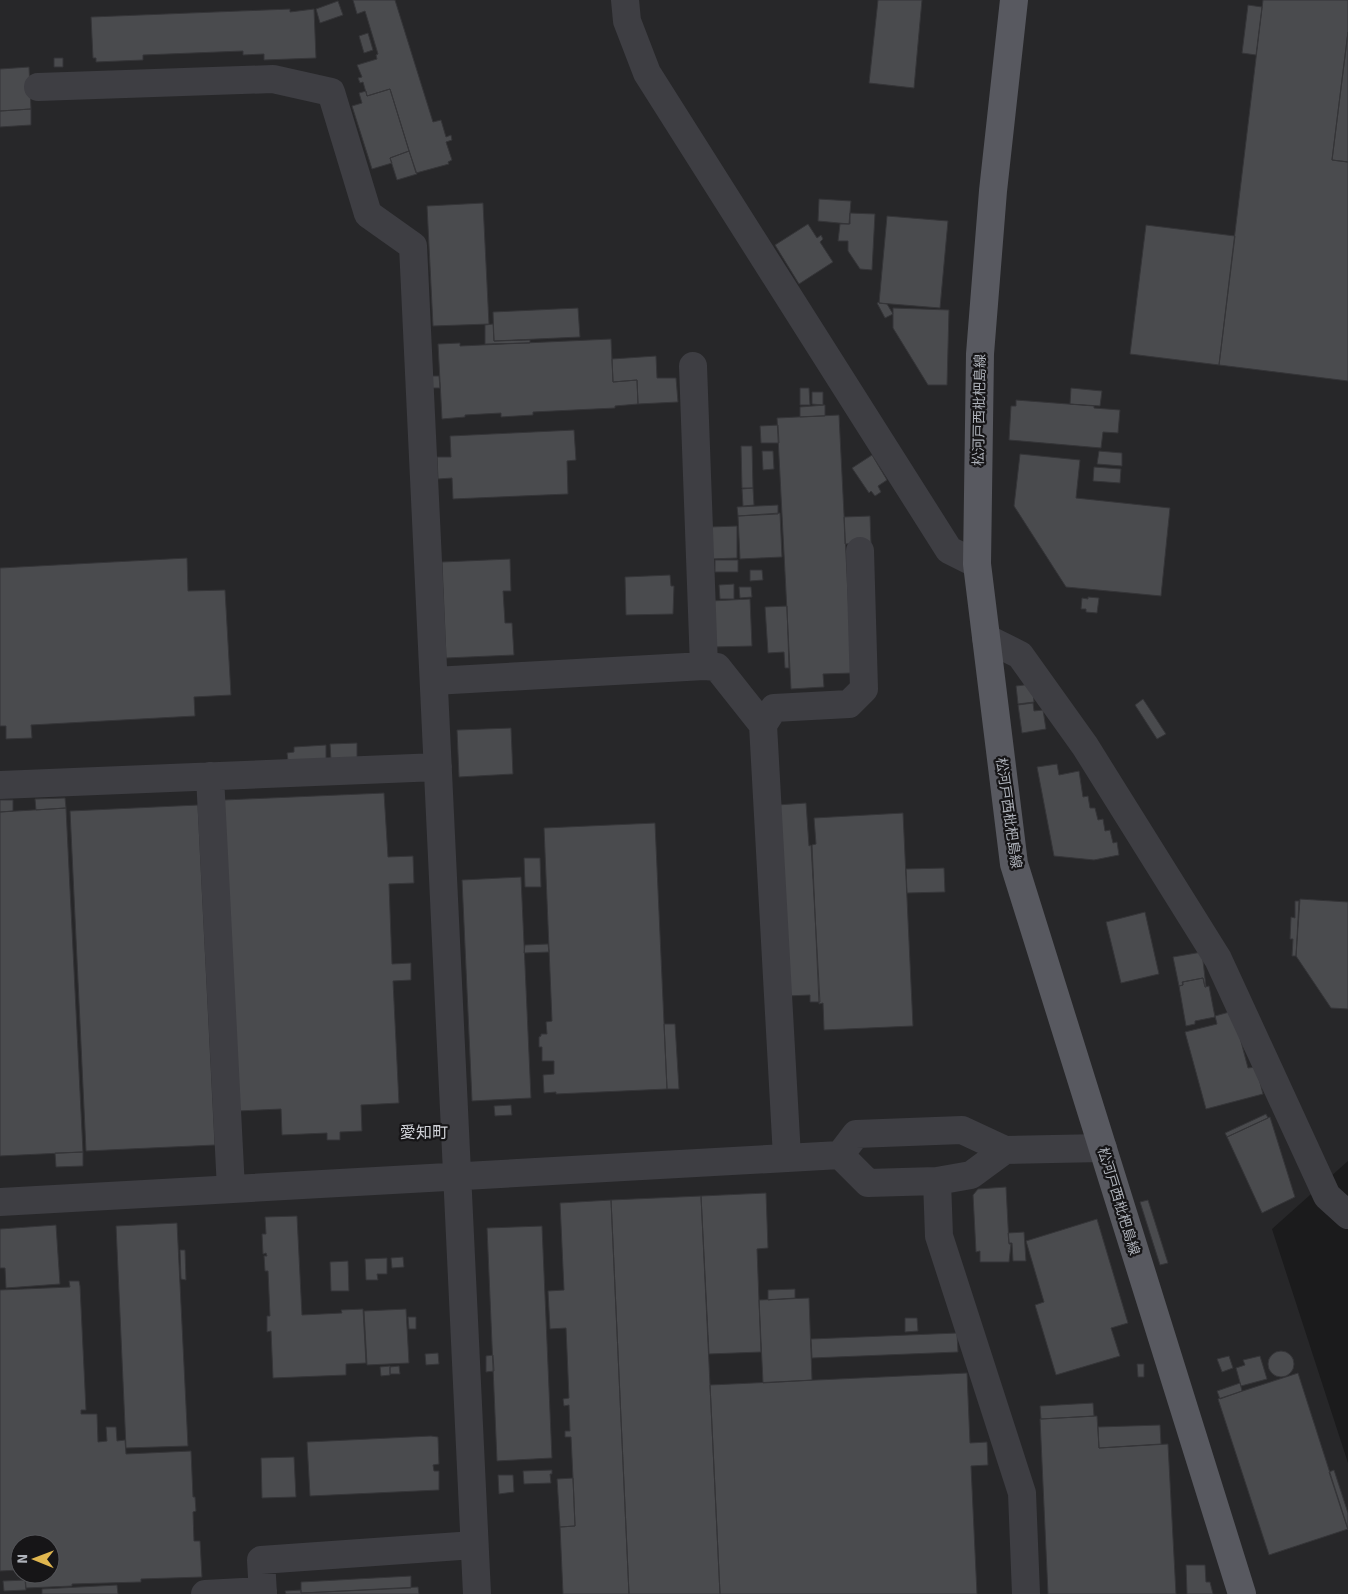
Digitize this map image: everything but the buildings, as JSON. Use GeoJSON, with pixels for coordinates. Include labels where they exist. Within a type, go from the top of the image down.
{"type":"FeatureCollection","features":[{"type":"Feature","properties":{"kind":"main road","name":"松河戸西枇杷島線"},"geometry":{"type":"LineString","coordinates":[[1014,0],[992,191],[980,354],[977,564],[1014,864],[1242,1594]]}},
{"type":"Feature","properties":{"kind":"street"},"geometry":{"type":"LineString","coordinates":[[625,0],[627,21],[647,73],[949,550],[977,564]]}},
{"type":"Feature","properties":{"kind":"street"},"geometry":{"type":"LineString","coordinates":[[38,87],[273,79],[332,92],[368,214],[413,246],[477,1594]]}},
{"type":"Feature","properties":{"kind":"street"},"geometry":{"type":"LineString","coordinates":[[693,366],[704,666]]}},
{"type":"Feature","properties":{"kind":"street"},"geometry":{"type":"LineString","coordinates":[[763,725],[774,708],[849,704],[864,689],[860,551]]}},
{"type":"Feature","properties":{"kind":"street"},"geometry":{"type":"LineString","coordinates":[[986,638],[1020,655],[1085,746],[1146,843],[1218,959],[1327,1196],[1348,1215]]}},
{"type":"Feature","properties":{"kind":"street"},"geometry":{"type":"LineString","coordinates":[[434,681],[704,666],[717,667],[763,725],[786,1157]]}},
{"type":"Feature","properties":{"kind":"street"},"geometry":{"type":"LineString","coordinates":[[0,785],[438,767]]}},
{"type":"Feature","properties":{"kind":"street"},"geometry":{"type":"LineString","coordinates":[[210,776],[230,1189]]}},
{"type":"Feature","properties":{"kind":"street"},"geometry":{"type":"LineString","coordinates":[[840,1155],[856,1134],[962,1130],[1005,1150],[1102,1148]]}},
{"type":"Feature","properties":{"kind":"street"},"geometry":{"type":"LineString","coordinates":[[0,1202],[840,1155],[868,1183],[937,1181],[971,1175],[1005,1150]]}},
{"type":"Feature","properties":{"kind":"street"},"geometry":{"type":"LineString","coordinates":[[937,1181],[939,1236],[1022,1493],[1026,1594]]}},
{"type":"Feature","properties":{"kind":"street"},"geometry":{"type":"LineString","coordinates":[[205,1594],[263,1592],[261,1560],[474,1545]]}},
{"type":"Feature","properties":{"kind":"shaded area"},"geometry":{"type":"Polygon","coordinates":[[[0,0],[1348,0],[1348,1161],[1272,1229],[1348,1463],[1348,1594],[0,1594],[0,0]]]}},
{"type":"Feature","properties":{"kind":"district","name":"愛知町"},"geometry":{"type":"Point","coordinates":[424,1132]}}]}
